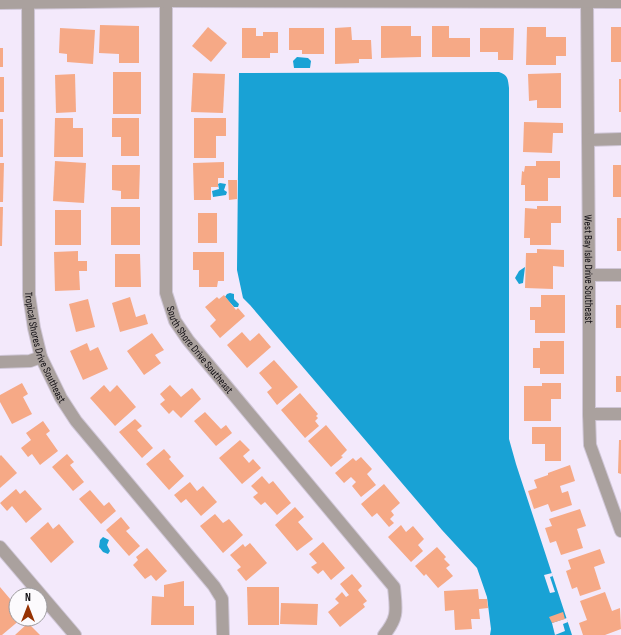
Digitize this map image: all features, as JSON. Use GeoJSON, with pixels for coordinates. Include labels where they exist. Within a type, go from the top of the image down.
{"type":"FeatureCollection","features":[{"type":"Feature","properties":{"kind":"street","name":"South Shore Drive Southeast"},"geometry":{"type":"LineString","coordinates":[[166,1],[166,293],[175,321],[188,340],[394,587],[396,609],[392,625],[384,635]]}},
{"type":"Feature","properties":{"kind":"street"},"geometry":{"type":"LineString","coordinates":[[0,2],[621,2]]}},
{"type":"Feature","properties":{"kind":"street","name":"Tropical Shores Drive Southeast"},"geometry":{"type":"LineString","coordinates":[[28,2],[29,295],[34,328],[41,357],[61,398],[76,421],[214,586],[222,599],[223,635]]}},
{"type":"Feature","properties":{"kind":"street","name":"West Bay Isle Drive Southeast"},"geometry":{"type":"LineString","coordinates":[[587,2],[590,445],[621,531]]}},
{"type":"Feature","properties":{"kind":"street"},"geometry":{"type":"LineString","coordinates":[[588,140],[621,139]]}},
{"type":"Feature","properties":{"kind":"street"},"geometry":{"type":"LineString","coordinates":[[589,275],[621,275]]}},
{"type":"Feature","properties":{"kind":"street"},"geometry":{"type":"LineString","coordinates":[[0,362],[30,361],[41,357]]}},
{"type":"Feature","properties":{"kind":"street"},"geometry":{"type":"LineString","coordinates":[[589,414],[621,414]]}},
{"type":"Feature","properties":{"kind":"street"},"geometry":{"type":"LineString","coordinates":[[0,547],[75,635]]}},
{"type":"Feature","properties":{"kind":"water"},"geometry":{"type":"Polygon","coordinates":[[[297,57],[308,58],[311,61],[310,68],[294,68],[293,61],[297,57]]]}},
{"type":"Feature","properties":{"kind":"water"},"geometry":{"type":"Polygon","coordinates":[[[499,72],[504,74],[507,78],[509,88],[509,439],[572,635],[490,635],[491,629],[487,597],[477,568],[442,530],[243,298],[237,270],[239,73],[499,72]]]}},
{"type":"Feature","properties":{"kind":"water"},"geometry":{"type":"Polygon","coordinates":[[[218,184],[226,184],[224,190],[227,192],[226,195],[213,197],[212,191],[219,189],[218,184]]]}},
{"type":"Feature","properties":{"kind":"water"},"geometry":{"type":"Polygon","coordinates":[[[525,267],[523,283],[519,284],[515,278],[519,271],[525,267]]]}},
{"type":"Feature","properties":{"kind":"water"},"geometry":{"type":"Polygon","coordinates":[[[230,293],[234,294],[234,299],[239,304],[238,307],[234,307],[225,297],[230,293]]]}},
{"type":"Feature","properties":{"kind":"water"},"geometry":{"type":"Polygon","coordinates":[[[103,537],[109,540],[107,545],[110,551],[108,554],[103,552],[99,547],[100,540],[103,537]]]}},
{"type":"Feature","properties":{"kind":"pier"},"geometry":{"type":"Polygon","coordinates":[[[552,573],[553,576],[550,577],[555,592],[550,593],[544,575],[552,573]]]}},
{"type":"Feature","properties":{"kind":"pier"},"geometry":{"type":"Polygon","coordinates":[[[567,618],[568,622],[563,624],[565,631],[555,635],[552,623],[567,618]]]}},
{"type":"Feature","properties":{"kind":"building"},"geometry":{"type":"Polygon","coordinates":[[[100,25],[139,26],[139,63],[119,63],[119,54],[99,53],[100,25]]]}},
{"type":"Feature","properties":{"kind":"building"},"geometry":{"type":"Polygon","coordinates":[[[381,26],[411,26],[411,36],[421,36],[421,57],[381,58],[381,26]]]}},
{"type":"Feature","properties":{"kind":"building"},"geometry":{"type":"Polygon","coordinates":[[[432,26],[449,26],[449,38],[470,38],[470,57],[432,57],[432,26]]]}},
{"type":"Feature","properties":{"kind":"building"},"geometry":{"type":"Polygon","coordinates":[[[208,27],[227,43],[211,62],[192,46],[208,27]]]}},
{"type":"Feature","properties":{"kind":"building"},"geometry":{"type":"Polygon","coordinates":[[[351,27],[352,40],[371,40],[372,59],[359,59],[359,63],[335,64],[335,28],[351,27]]]}},
{"type":"Feature","properties":{"kind":"building"},"geometry":{"type":"Polygon","coordinates":[[[527,27],[546,27],[546,37],[566,37],[566,56],[556,56],[556,65],[526,65],[527,27]]]}},
{"type":"Feature","properties":{"kind":"building"},"geometry":{"type":"Polygon","coordinates":[[[611,27],[621,27],[621,62],[611,62],[611,27]]]}},
{"type":"Feature","properties":{"kind":"building"},"geometry":{"type":"Polygon","coordinates":[[[60,28],[95,30],[93,64],[67,62],[67,54],[59,53],[60,28]]]}},
{"type":"Feature","properties":{"kind":"building"},"geometry":{"type":"Polygon","coordinates":[[[242,28],[256,28],[256,36],[263,36],[263,32],[278,32],[278,53],[270,53],[270,58],[242,58],[242,28]]]}},
{"type":"Feature","properties":{"kind":"building"},"geometry":{"type":"Polygon","coordinates":[[[289,28],[324,28],[324,54],[302,54],[302,50],[289,50],[289,28]]]}},
{"type":"Feature","properties":{"kind":"building"},"geometry":{"type":"Polygon","coordinates":[[[480,28],[514,28],[513,60],[498,60],[498,52],[480,52],[480,28]]]}},
{"type":"Feature","properties":{"kind":"building"},"geometry":{"type":"Polygon","coordinates":[[[0,48],[3,48],[3,67],[0,67],[0,48]]]}},
{"type":"Feature","properties":{"kind":"building"},"geometry":{"type":"Polygon","coordinates":[[[113,72],[141,72],[141,114],[113,114],[113,72]]]}},
{"type":"Feature","properties":{"kind":"building"},"geometry":{"type":"Polygon","coordinates":[[[193,73],[225,74],[223,113],[191,112],[193,73]]]}},
{"type":"Feature","properties":{"kind":"building"},"geometry":{"type":"Polygon","coordinates":[[[561,73],[561,108],[537,108],[537,100],[529,101],[528,74],[561,73]]]}},
{"type":"Feature","properties":{"kind":"building"},"geometry":{"type":"Polygon","coordinates":[[[75,74],[76,112],[56,113],[55,75],[75,74]]]}},
{"type":"Feature","properties":{"kind":"building"},"geometry":{"type":"Polygon","coordinates":[[[0,77],[4,77],[4,112],[0,112],[0,77]]]}},
{"type":"Feature","properties":{"kind":"building"},"geometry":{"type":"Polygon","coordinates":[[[619,79],[621,79],[621,112],[619,112],[619,79]]]}},
{"type":"Feature","properties":{"kind":"building"},"geometry":{"type":"Polygon","coordinates":[[[55,118],[73,118],[73,128],[83,128],[83,157],[54,157],[55,118]]]}},
{"type":"Feature","properties":{"kind":"building"},"geometry":{"type":"Polygon","coordinates":[[[112,118],[139,118],[139,156],[121,156],[121,137],[112,137],[112,118]]]}},
{"type":"Feature","properties":{"kind":"building"},"geometry":{"type":"Polygon","coordinates":[[[194,118],[226,118],[226,136],[216,136],[216,158],[194,158],[194,118]]]}},
{"type":"Feature","properties":{"kind":"building"},"geometry":{"type":"Polygon","coordinates":[[[0,119],[3,119],[3,157],[0,157],[0,119]]]}},
{"type":"Feature","properties":{"kind":"building"},"geometry":{"type":"Polygon","coordinates":[[[524,122],[563,123],[563,133],[553,133],[552,153],[523,152],[524,122]]]}},
{"type":"Feature","properties":{"kind":"building"},"geometry":{"type":"Polygon","coordinates":[[[55,161],[86,163],[84,203],[53,201],[55,161]]]}},
{"type":"Feature","properties":{"kind":"building"},"geometry":{"type":"Polygon","coordinates":[[[536,161],[560,161],[560,178],[548,178],[548,201],[525,201],[525,185],[521,185],[522,171],[524,172],[525,166],[536,166],[536,161]]]}},
{"type":"Feature","properties":{"kind":"building"},"geometry":{"type":"Polygon","coordinates":[[[224,162],[224,178],[218,178],[218,187],[211,187],[211,200],[194,200],[193,163],[224,162]]]}},
{"type":"Feature","properties":{"kind":"building"},"geometry":{"type":"Polygon","coordinates":[[[0,163],[4,163],[3,202],[0,202],[0,163]]]}},
{"type":"Feature","properties":{"kind":"building"},"geometry":{"type":"Polygon","coordinates":[[[112,165],[140,165],[139,199],[121,199],[121,191],[112,190],[112,165]]]}},
{"type":"Feature","properties":{"kind":"building"},"geometry":{"type":"Polygon","coordinates":[[[613,165],[621,165],[621,197],[613,197],[613,165]]]}},
{"type":"Feature","properties":{"kind":"building"},"geometry":{"type":"Polygon","coordinates":[[[228,180],[237,180],[237,199],[229,200],[228,180]]]}},
{"type":"Feature","properties":{"kind":"building"},"geometry":{"type":"Polygon","coordinates":[[[537,206],[561,206],[561,223],[551,223],[551,245],[530,245],[530,238],[524,238],[525,208],[537,209],[537,206]]]}},
{"type":"Feature","properties":{"kind":"building"},"geometry":{"type":"Polygon","coordinates":[[[0,207],[3,207],[2,246],[0,246],[0,207]]]}},
{"type":"Feature","properties":{"kind":"building"},"geometry":{"type":"Polygon","coordinates":[[[111,207],[140,207],[140,245],[111,245],[111,207]]]}},
{"type":"Feature","properties":{"kind":"building"},"geometry":{"type":"Polygon","coordinates":[[[55,210],[81,210],[81,245],[55,245],[55,210]]]}},
{"type":"Feature","properties":{"kind":"building"},"geometry":{"type":"Polygon","coordinates":[[[198,213],[217,213],[217,243],[198,243],[198,213]]]}},
{"type":"Feature","properties":{"kind":"building"},"geometry":{"type":"Polygon","coordinates":[[[617,218],[621,218],[621,251],[617,251],[617,218]]]}},
{"type":"Feature","properties":{"kind":"building"},"geometry":{"type":"Polygon","coordinates":[[[537,249],[564,250],[564,267],[553,266],[553,289],[525,288],[526,253],[537,253],[537,249]]]}},
{"type":"Feature","properties":{"kind":"building"},"geometry":{"type":"Polygon","coordinates":[[[78,251],[78,261],[87,261],[87,271],[79,271],[80,290],[55,291],[54,252],[78,251]]]}},
{"type":"Feature","properties":{"kind":"building"},"geometry":{"type":"Polygon","coordinates":[[[193,252],[224,252],[224,281],[218,281],[217,287],[199,287],[199,270],[193,270],[193,252]]]}},
{"type":"Feature","properties":{"kind":"building"},"geometry":{"type":"Polygon","coordinates":[[[115,254],[140,254],[141,287],[115,287],[115,254]]]}},
{"type":"Feature","properties":{"kind":"building"},"geometry":{"type":"Polygon","coordinates":[[[224,295],[236,310],[238,308],[245,316],[220,338],[210,326],[216,320],[205,307],[217,297],[219,299],[224,295]]]}},
{"type":"Feature","properties":{"kind":"building"},"geometry":{"type":"Polygon","coordinates":[[[541,295],[565,295],[565,333],[535,333],[535,320],[530,320],[530,307],[541,307],[541,295]]]}},
{"type":"Feature","properties":{"kind":"building"},"geometry":{"type":"Polygon","coordinates":[[[130,297],[136,317],[145,314],[148,324],[120,332],[112,303],[130,297]]]}},
{"type":"Feature","properties":{"kind":"building"},"geometry":{"type":"Polygon","coordinates":[[[88,299],[95,327],[76,332],[69,304],[88,299]]]}},
{"type":"Feature","properties":{"kind":"building"},"geometry":{"type":"Polygon","coordinates":[[[616,305],[621,305],[621,328],[616,328],[616,305]]]}},
{"type":"Feature","properties":{"kind":"building"},"geometry":{"type":"Polygon","coordinates":[[[242,332],[250,341],[259,333],[271,347],[247,368],[227,345],[242,332]]]}},
{"type":"Feature","properties":{"kind":"building"},"geometry":{"type":"Polygon","coordinates":[[[152,333],[164,350],[155,355],[161,363],[144,375],[127,351],[152,333]]]}},
{"type":"Feature","properties":{"kind":"building"},"geometry":{"type":"Polygon","coordinates":[[[540,341],[564,341],[564,374],[540,374],[540,368],[533,368],[533,348],[540,348],[540,341]]]}},
{"type":"Feature","properties":{"kind":"building"},"geometry":{"type":"Polygon","coordinates":[[[87,343],[90,351],[98,347],[108,369],[83,380],[70,351],[87,343]]]}},
{"type":"Feature","properties":{"kind":"building"},"geometry":{"type":"Polygon","coordinates":[[[274,360],[298,387],[277,405],[267,392],[272,388],[259,373],[274,360]]]}},
{"type":"Feature","properties":{"kind":"building"},"geometry":{"type":"Polygon","coordinates":[[[616,376],[621,376],[621,392],[616,392],[616,376]]]}},
{"type":"Feature","properties":{"kind":"building"},"geometry":{"type":"Polygon","coordinates":[[[22,383],[28,394],[23,397],[32,414],[12,424],[0,402],[0,395],[22,383]]]}},
{"type":"Feature","properties":{"kind":"building"},"geometry":{"type":"Polygon","coordinates":[[[542,383],[561,383],[561,399],[551,399],[551,421],[524,421],[524,386],[542,386],[542,383]]]}},
{"type":"Feature","properties":{"kind":"building"},"geometry":{"type":"Polygon","coordinates":[[[104,385],[110,392],[117,385],[136,407],[115,426],[90,398],[104,385]]]}},
{"type":"Feature","properties":{"kind":"building"},"geometry":{"type":"Polygon","coordinates":[[[170,385],[181,397],[192,388],[201,399],[181,418],[173,410],[169,414],[160,404],[165,400],[160,394],[170,385]]]}},
{"type":"Feature","properties":{"kind":"building"},"geometry":{"type":"Polygon","coordinates":[[[300,393],[318,414],[316,416],[318,418],[315,421],[319,426],[305,438],[281,410],[300,393]]]}},
{"type":"Feature","properties":{"kind":"building"},"geometry":{"type":"Polygon","coordinates":[[[205,412],[221,429],[226,425],[232,433],[216,446],[194,421],[205,412]]]}},
{"type":"Feature","properties":{"kind":"building"},"geometry":{"type":"Polygon","coordinates":[[[135,419],[142,426],[137,430],[153,448],[142,458],[119,432],[135,419]]]}},
{"type":"Feature","properties":{"kind":"building"},"geometry":{"type":"Polygon","coordinates":[[[43,421],[50,431],[46,434],[58,451],[40,465],[32,454],[28,457],[21,448],[31,440],[26,433],[43,421]]]}},
{"type":"Feature","properties":{"kind":"building"},"geometry":{"type":"Polygon","coordinates":[[[326,425],[347,450],[341,456],[343,457],[331,467],[308,441],[326,425]]]}},
{"type":"Feature","properties":{"kind":"building"},"geometry":{"type":"Polygon","coordinates":[[[532,427],[561,427],[561,461],[545,461],[545,444],[532,444],[532,427]]]}},
{"type":"Feature","properties":{"kind":"building"},"geometry":{"type":"Polygon","coordinates":[[[240,440],[250,450],[243,456],[249,463],[253,459],[261,468],[242,484],[219,458],[240,440]]]}},
{"type":"Feature","properties":{"kind":"building"},"geometry":{"type":"Polygon","coordinates":[[[619,440],[621,440],[621,474],[618,473],[619,440]]]}},
{"type":"Feature","properties":{"kind":"building"},"geometry":{"type":"Polygon","coordinates":[[[164,449],[171,457],[169,459],[184,476],[169,490],[146,464],[164,449]]]}},
{"type":"Feature","properties":{"kind":"building"},"geometry":{"type":"Polygon","coordinates":[[[67,454],[74,462],[70,465],[84,482],[73,491],[52,467],[67,454]]]}},
{"type":"Feature","properties":{"kind":"building"},"geometry":{"type":"Polygon","coordinates":[[[1,455],[17,473],[0,488],[0,456],[1,455]]]}},
{"type":"Feature","properties":{"kind":"building"},"geometry":{"type":"Polygon","coordinates":[[[361,457],[372,469],[367,474],[376,485],[361,497],[352,486],[356,482],[351,477],[344,483],[335,473],[353,458],[356,461],[361,457]]]}},
{"type":"Feature","properties":{"kind":"building"},"geometry":{"type":"Polygon","coordinates":[[[570,465],[575,481],[560,486],[562,493],[568,491],[572,505],[551,512],[548,504],[534,509],[528,491],[537,488],[534,480],[570,465]]]}},
{"type":"Feature","properties":{"kind":"building"},"geometry":{"type":"Polygon","coordinates":[[[262,476],[269,484],[273,481],[291,503],[277,515],[265,502],[261,505],[253,497],[258,493],[251,486],[262,476]]]}},
{"type":"Feature","properties":{"kind":"building"},"geometry":{"type":"Polygon","coordinates":[[[190,482],[197,491],[203,486],[217,502],[201,516],[186,499],[181,503],[174,495],[190,482]]]}},
{"type":"Feature","properties":{"kind":"building"},"geometry":{"type":"Polygon","coordinates":[[[384,484],[400,503],[391,511],[394,515],[390,519],[394,523],[389,527],[377,513],[372,517],[361,504],[384,484]]]}},
{"type":"Feature","properties":{"kind":"building"},"geometry":{"type":"Polygon","coordinates":[[[16,489],[20,494],[25,490],[42,509],[26,523],[12,506],[7,511],[0,503],[16,489]]]}},
{"type":"Feature","properties":{"kind":"building"},"geometry":{"type":"Polygon","coordinates":[[[90,490],[104,506],[109,502],[116,511],[101,524],[79,499],[90,490]]]}},
{"type":"Feature","properties":{"kind":"building"},"geometry":{"type":"Polygon","coordinates":[[[295,507],[304,517],[298,522],[313,539],[297,551],[275,525],[295,507]]]}},
{"type":"Feature","properties":{"kind":"building"},"geometry":{"type":"Polygon","coordinates":[[[580,509],[586,526],[577,529],[583,548],[561,555],[556,541],[550,543],[545,528],[552,526],[549,519],[580,509]]]}},
{"type":"Feature","properties":{"kind":"building"},"geometry":{"type":"Polygon","coordinates":[[[215,514],[223,523],[229,519],[243,535],[223,553],[200,526],[215,514]]]}},
{"type":"Feature","properties":{"kind":"building"},"geometry":{"type":"Polygon","coordinates":[[[121,517],[130,528],[126,531],[140,546],[129,556],[106,530],[121,517]]]}},
{"type":"Feature","properties":{"kind":"building"},"geometry":{"type":"Polygon","coordinates":[[[48,522],[53,529],[59,524],[74,542],[51,563],[30,538],[48,522]]]}},
{"type":"Feature","properties":{"kind":"building"},"geometry":{"type":"Polygon","coordinates":[[[401,525],[406,532],[413,526],[424,539],[418,545],[423,551],[411,562],[388,537],[401,525]]]}},
{"type":"Feature","properties":{"kind":"building"},"geometry":{"type":"Polygon","coordinates":[[[323,542],[345,568],[331,580],[323,570],[318,574],[311,567],[317,563],[309,554],[323,542]]]}},
{"type":"Feature","properties":{"kind":"building"},"geometry":{"type":"Polygon","coordinates":[[[250,543],[267,563],[246,581],[237,570],[241,567],[230,555],[243,544],[245,547],[250,543]]]}},
{"type":"Feature","properties":{"kind":"building"},"geometry":{"type":"Polygon","coordinates":[[[437,547],[446,557],[444,559],[450,565],[446,568],[453,576],[438,588],[426,574],[424,576],[415,566],[437,547]]]}},
{"type":"Feature","properties":{"kind":"building"},"geometry":{"type":"Polygon","coordinates":[[[147,548],[167,571],[156,581],[151,575],[145,579],[133,565],[138,560],[136,557],[147,548]]]}},
{"type":"Feature","properties":{"kind":"building"},"geometry":{"type":"Polygon","coordinates":[[[600,549],[605,563],[594,567],[601,589],[580,596],[577,587],[572,589],[566,571],[571,569],[568,560],[600,549]]]}},
{"type":"Feature","properties":{"kind":"building"},"geometry":{"type":"Polygon","coordinates":[[[352,574],[362,586],[358,590],[367,601],[363,604],[365,607],[340,627],[328,612],[339,603],[335,599],[342,592],[346,597],[349,595],[340,584],[352,574]]]}},
{"type":"Feature","properties":{"kind":"building"},"geometry":{"type":"Polygon","coordinates":[[[184,581],[184,606],[194,606],[194,625],[151,625],[152,596],[164,597],[164,585],[184,581]]]}},
{"type":"Feature","properties":{"kind":"building"},"geometry":{"type":"Polygon","coordinates":[[[0,587],[8,596],[8,627],[12,627],[0,635],[0,587]]]}},
{"type":"Feature","properties":{"kind":"building"},"geometry":{"type":"Polygon","coordinates":[[[247,587],[279,587],[279,625],[248,625],[247,587]]]}},
{"type":"Feature","properties":{"kind":"building"},"geometry":{"type":"Polygon","coordinates":[[[478,589],[479,599],[487,599],[488,608],[479,609],[480,619],[471,619],[472,629],[455,630],[454,610],[445,611],[444,591],[478,589]]]}},
{"type":"Feature","properties":{"kind":"building"},"geometry":{"type":"Polygon","coordinates":[[[605,592],[612,611],[620,608],[621,629],[605,635],[583,635],[579,623],[587,620],[580,601],[605,592]]]}},
{"type":"Feature","properties":{"kind":"building"},"geometry":{"type":"Polygon","coordinates":[[[281,603],[318,604],[317,625],[280,624],[281,603]]]}},
{"type":"Feature","properties":{"kind":"building"},"geometry":{"type":"Polygon","coordinates":[[[563,612],[565,619],[552,623],[549,617],[563,612]]]}},
{"type":"Feature","properties":{"kind":"building"},"geometry":{"type":"Polygon","coordinates":[[[24,627],[32,627],[40,635],[15,635],[24,627]]]}}]}
